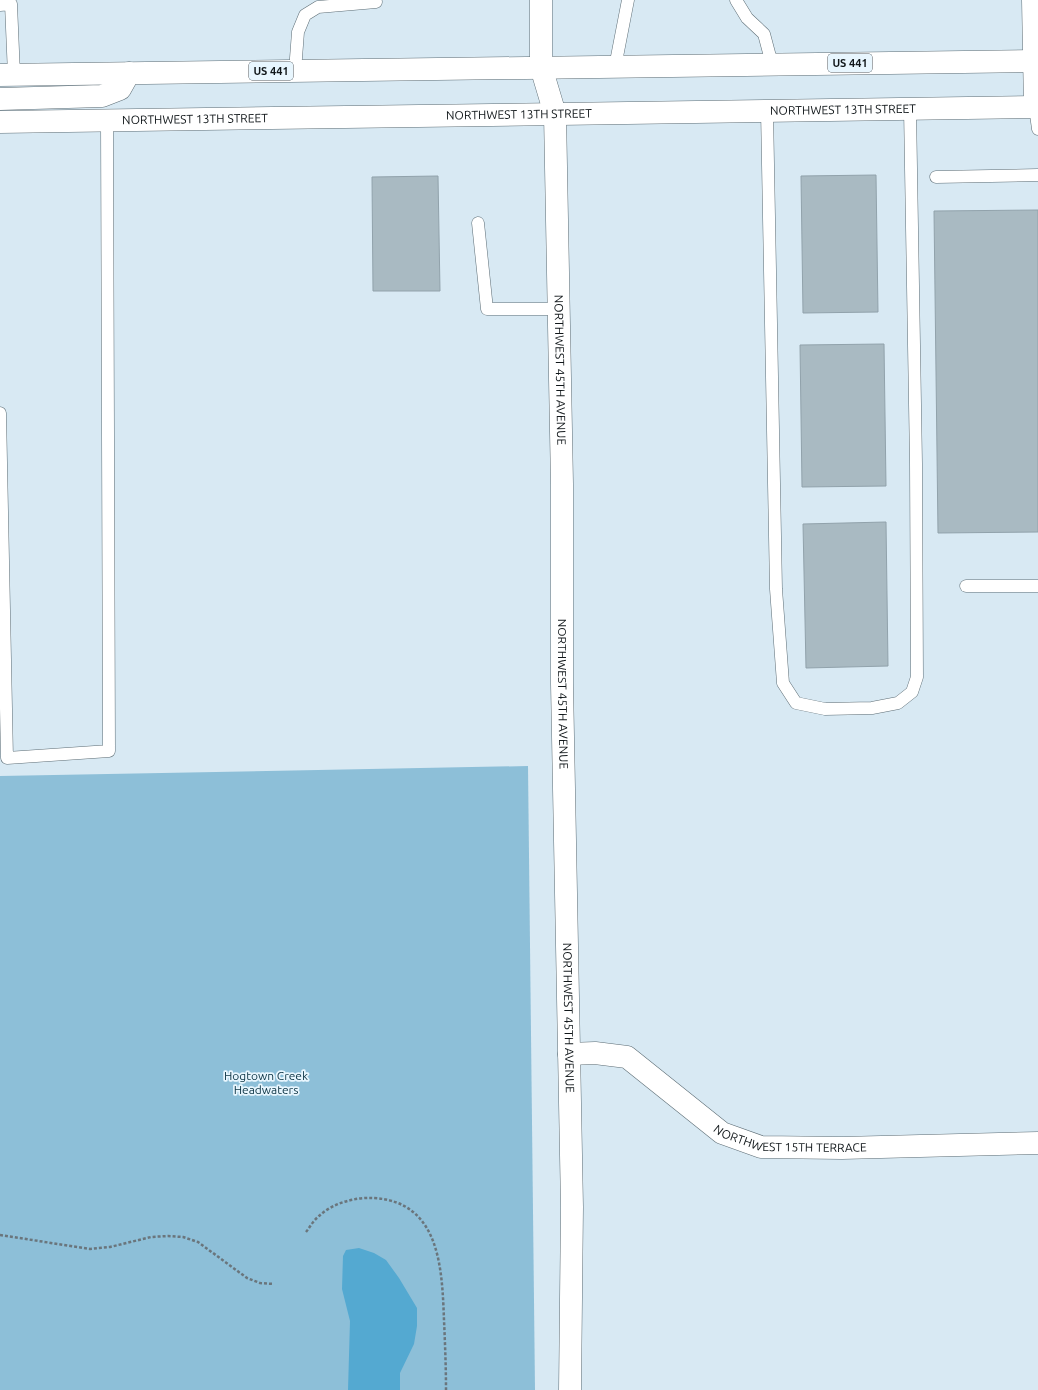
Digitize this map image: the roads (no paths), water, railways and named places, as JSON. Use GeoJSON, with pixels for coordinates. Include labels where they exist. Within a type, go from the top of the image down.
{"type":"FeatureCollection","features":[{"type":"Feature","properties":{"kind":"main road","name":"NORTHWEST 45TH AVENUE"},"geometry":{"type":"LineString","coordinates":[[541,0],[541,67],[555,114],[562,484],[562,692],[572,1207],[570,1390]]}},
{"type":"Feature","properties":{"kind":"main road"},"geometry":{"type":"LineString","coordinates":[[1033,0],[1037,107]]}},
{"type":"Feature","properties":{"kind":"main road","name":"US 441"},"geometry":{"type":"LineString","coordinates":[[7,75],[1036,61]]}},
{"type":"Feature","properties":{"kind":"main road"},"geometry":{"type":"LineString","coordinates":[[0,99],[102,96],[120,89],[129,73]]}},
{"type":"Feature","properties":{"kind":"main road","name":"NORTHWEST 13TH STREET"},"geometry":{"type":"LineString","coordinates":[[0,122],[1037,107]]}},
{"type":"Feature","properties":{"kind":"main road","name":"NORTHWEST 15TH TERRACE"},"geometry":{"type":"LineString","coordinates":[[570,1054],[595,1054],[627,1057],[722,1134],[762,1147],[842,1148],[1038,1143]]}},
{"type":"Feature","properties":{"kind":"lane"},"geometry":{"type":"LineString","coordinates":[[615,66],[628,0]]}},
{"type":"Feature","properties":{"kind":"lane"},"geometry":{"type":"LineString","coordinates":[[736,0],[747,18],[764,34],[772,64]]}},
{"type":"Feature","properties":{"kind":"lane"},"geometry":{"type":"LineString","coordinates":[[295,71],[298,32],[305,15],[318,7],[376,2]]}},
{"type":"Feature","properties":{"kind":"lane"},"geometry":{"type":"LineString","coordinates":[[0,5],[12,4],[7,75]]}},
{"type":"Feature","properties":{"kind":"lane"},"geometry":{"type":"LineString","coordinates":[[1037,107],[1038,129]]}},
{"type":"Feature","properties":{"kind":"lane"},"geometry":{"type":"LineString","coordinates":[[767,111],[776,589],[783,684],[796,703],[825,709],[872,708],[898,703],[912,692],[917,677],[916,462],[910,109]]}},
{"type":"Feature","properties":{"kind":"lane"},"geometry":{"type":"LineString","coordinates":[[0,413],[7,758],[109,751],[106,120]]}},
{"type":"Feature","properties":{"kind":"lane"},"geometry":{"type":"LineString","coordinates":[[936,177],[1038,175]]}},
{"type":"Feature","properties":{"kind":"lane"},"geometry":{"type":"LineString","coordinates":[[478,223],[487,309],[558,309]]}},
{"type":"Feature","properties":{"kind":"lane"},"geometry":{"type":"LineString","coordinates":[[966,586],[1038,586]]}},
{"type":"Feature","properties":{"kind":"park label","name":"Hogtown Creek Headwaters"},"geometry":{"type":"Point","coordinates":[266,1083]}}]}
